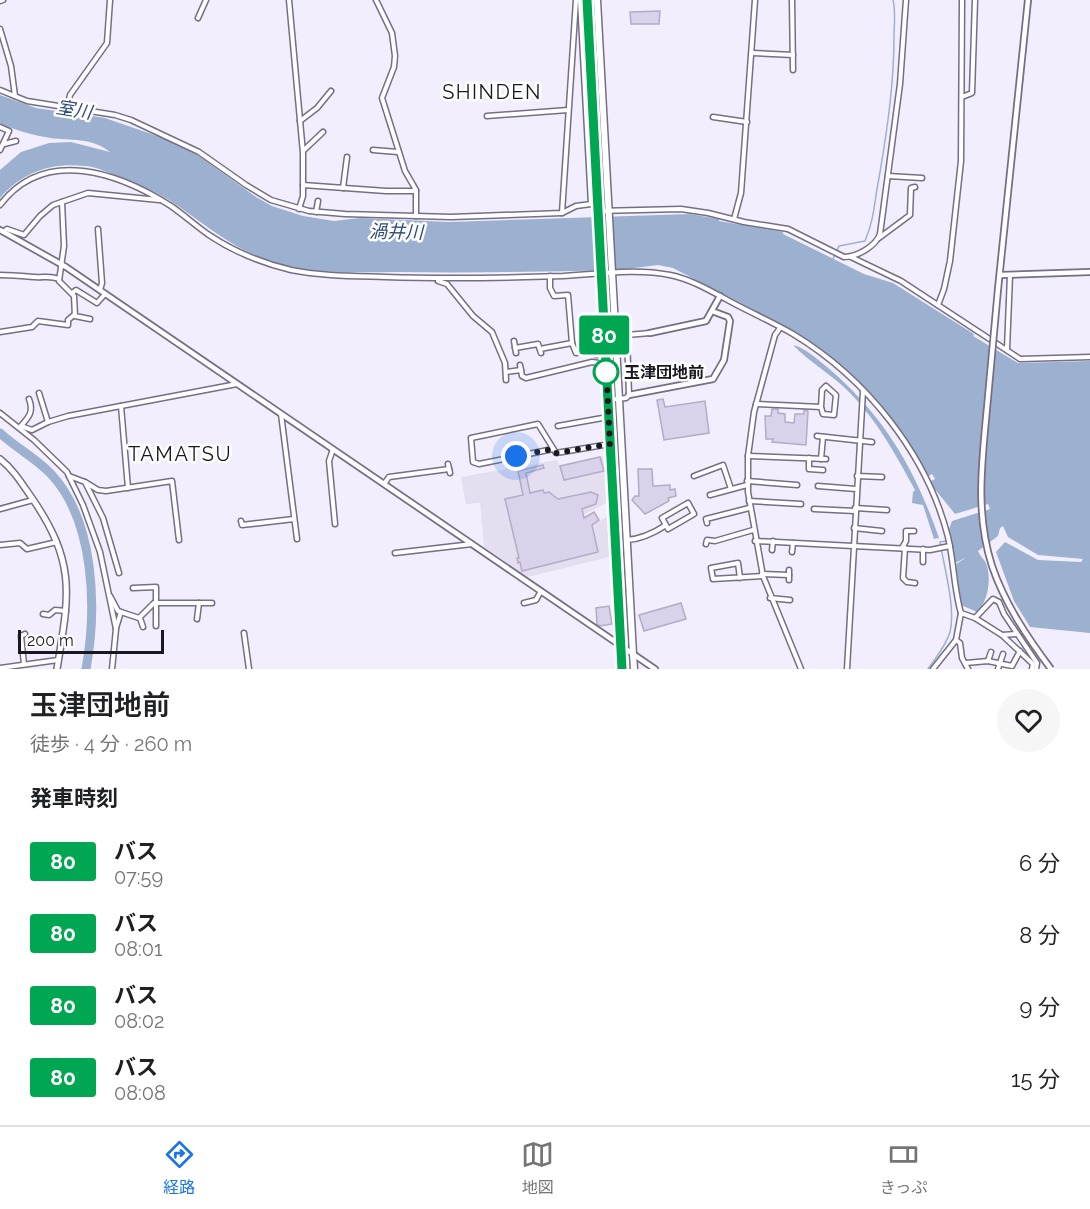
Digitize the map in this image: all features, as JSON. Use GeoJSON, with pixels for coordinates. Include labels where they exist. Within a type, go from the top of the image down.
{"type":"FeatureCollection","features":[{"type":"Feature","properties":{"kind":"main road"},"geometry":{"type":"LineString","coordinates":[[587,0],[622,669]]}},
{"type":"Feature","properties":{"kind":"main road"},"geometry":{"type":"LineString","coordinates":[[597,0],[634,669]]}},
{"type":"Feature","properties":{"kind":"main road"},"geometry":{"type":"LineString","coordinates":[[0,459],[10,468],[33,500],[57,542],[66,571],[66,611],[57,669]]}},
{"type":"Feature","properties":{"kind":"street"},"geometry":{"type":"LineString","coordinates":[[67,108],[70,95],[107,43],[110,0]]}},
{"type":"Feature","properties":{"kind":"street"},"geometry":{"type":"LineString","coordinates":[[198,18],[206,0]]}},
{"type":"Feature","properties":{"kind":"street"},"geometry":{"type":"LineString","coordinates":[[289,0],[303,150],[303,185],[299,209]]}},
{"type":"Feature","properties":{"kind":"street"},"geometry":{"type":"LineString","coordinates":[[376,0],[393,38],[394,67],[382,98],[398,152],[416,191],[416,216]]}},
{"type":"Feature","properties":{"kind":"street"},"geometry":{"type":"LineString","coordinates":[[562,213],[578,0]]}},
{"type":"Feature","properties":{"kind":"street"},"geometry":{"type":"LineString","coordinates":[[0,90],[27,101],[116,115],[157,131],[200,152],[266,197],[299,209],[316,212],[469,217],[562,213],[576,206],[591,204],[578,0]]}},
{"type":"Feature","properties":{"kind":"street"},"geometry":{"type":"LineString","coordinates":[[734,219],[741,193],[755,0]]}},
{"type":"Feature","properties":{"kind":"street"},"geometry":{"type":"LineString","coordinates":[[792,0],[793,70]]}},
{"type":"Feature","properties":{"kind":"street"},"geometry":{"type":"LineString","coordinates":[[879,238],[900,84],[906,0]]}},
{"type":"Feature","properties":{"kind":"street"},"geometry":{"type":"LineString","coordinates":[[938,305],[944,290],[950,261],[959,187],[963,116],[962,0]]}},
{"type":"Feature","properties":{"kind":"street"},"geometry":{"type":"LineString","coordinates":[[962,97],[972,93],[975,0]]}},
{"type":"Feature","properties":{"kind":"street"},"geometry":{"type":"LineString","coordinates":[[1028,0],[981,466],[983,524],[992,566],[1003,593],[1023,630],[1051,669]]}},
{"type":"Feature","properties":{"kind":"street"},"geometry":{"type":"LineString","coordinates":[[0,29],[11,66],[15,97]]}},
{"type":"Feature","properties":{"kind":"street"},"geometry":{"type":"LineString","coordinates":[[752,52],[793,55]]}},
{"type":"Feature","properties":{"kind":"street"},"geometry":{"type":"LineString","coordinates":[[300,121],[317,108],[331,91]]}},
{"type":"Feature","properties":{"kind":"street"},"geometry":{"type":"LineString","coordinates":[[487,116],[568,110]]}},
{"type":"Feature","properties":{"kind":"street"},"geometry":{"type":"LineString","coordinates":[[713,117],[747,122]]}},
{"type":"Feature","properties":{"kind":"street"},"geometry":{"type":"LineString","coordinates":[[0,127],[9,131],[0,150]]}},
{"type":"Feature","properties":{"kind":"street"},"geometry":{"type":"LineString","coordinates":[[303,150],[324,132]]}},
{"type":"Feature","properties":{"kind":"street"},"geometry":{"type":"LineString","coordinates":[[4,144],[16,141]]}},
{"type":"Feature","properties":{"kind":"street"},"geometry":{"type":"LineString","coordinates":[[373,150],[398,152]]}},
{"type":"Feature","properties":{"kind":"street"},"geometry":{"type":"LineString","coordinates":[[343,188],[347,157]]}},
{"type":"Feature","properties":{"kind":"street"},"geometry":{"type":"LineString","coordinates":[[0,205],[6,197],[29,180],[49,172],[70,169],[100,173],[160,200],[222,242],[242,253],[278,266],[326,274],[432,278],[550,276],[639,271],[684,278],[780,328],[822,354],[863,391],[891,424],[915,461],[933,495],[950,546],[961,613],[956,640],[933,669]]}},
{"type":"Feature","properties":{"kind":"street"},"geometry":{"type":"LineString","coordinates":[[888,176],[922,178]]}},
{"type":"Feature","properties":{"kind":"street"},"geometry":{"type":"LineString","coordinates":[[303,185],[416,191]]}},
{"type":"Feature","properties":{"kind":"street"},"geometry":{"type":"LineString","coordinates":[[851,257],[875,243],[910,214],[911,188],[915,187]]}},
{"type":"Feature","properties":{"kind":"street"},"geometry":{"type":"LineString","coordinates":[[2,232],[7,229],[24,235],[46,210],[88,194],[160,200]]}},
{"type":"Feature","properties":{"kind":"street"},"geometry":{"type":"LineString","coordinates":[[316,212],[318,201]]}},
{"type":"Feature","properties":{"kind":"street"},"geometry":{"type":"LineString","coordinates":[[0,332],[32,327],[38,321],[68,325],[68,320],[74,315],[75,299],[59,279],[64,246],[62,202]]}},
{"type":"Feature","properties":{"kind":"street"},"geometry":{"type":"LineString","coordinates":[[598,212],[681,209],[788,229],[840,255],[851,257],[891,275],[1020,358],[1090,357]]}},
{"type":"Feature","properties":{"kind":"street"},"geometry":{"type":"LineString","coordinates":[[72,293],[76,290],[99,303],[103,292],[99,229]]}},
{"type":"Feature","properties":{"kind":"street"},"geometry":{"type":"LineString","coordinates":[[2,232],[62,264],[655,669]]}},
{"type":"Feature","properties":{"kind":"street"},"geometry":{"type":"LineString","coordinates":[[1000,275],[1090,272]]}},
{"type":"Feature","properties":{"kind":"street"},"geometry":{"type":"LineString","coordinates":[[0,275],[24,275],[37,278],[48,275],[59,279]]}},
{"type":"Feature","properties":{"kind":"street"},"geometry":{"type":"LineString","coordinates":[[1007,350],[1010,275]]}},
{"type":"Feature","properties":{"kind":"street"},"geometry":{"type":"LineString","coordinates":[[550,276],[550,288],[554,296],[568,295],[572,343],[576,353],[591,351],[596,355],[605,354]]}},
{"type":"Feature","properties":{"kind":"street"},"geometry":{"type":"LineString","coordinates":[[432,278],[447,284],[473,316],[492,332],[506,372],[506,380]]}},
{"type":"Feature","properties":{"kind":"street"},"geometry":{"type":"LineString","coordinates":[[629,395],[625,338],[630,334],[650,333],[706,321],[720,296]]}},
{"type":"Feature","properties":{"kind":"street"},"geometry":{"type":"LineString","coordinates":[[608,400],[709,381],[717,376],[724,360],[730,321],[728,317],[712,311]]}},
{"type":"Feature","properties":{"kind":"street"},"geometry":{"type":"LineString","coordinates":[[74,315],[80,319],[90,319]]}},
{"type":"Feature","properties":{"kind":"street"},"geometry":{"type":"LineString","coordinates":[[780,328],[775,335],[756,404],[748,456],[748,501],[770,598],[801,669]]}},
{"type":"Feature","properties":{"kind":"street"},"geometry":{"type":"LineString","coordinates":[[514,341],[515,351],[538,344],[540,351],[572,343]]}},
{"type":"Feature","properties":{"kind":"street"},"geometry":{"type":"LineString","coordinates":[[506,372],[520,367],[522,376],[526,378],[592,362],[606,364]]}},
{"type":"Feature","properties":{"kind":"street"},"geometry":{"type":"LineString","coordinates":[[20,427],[32,430],[48,422],[237,384]]}},
{"type":"Feature","properties":{"kind":"street"},"geometry":{"type":"LineString","coordinates":[[826,386],[836,395],[834,415],[823,414],[821,407],[822,390],[826,386]]}},
{"type":"Feature","properties":{"kind":"street"},"geometry":{"type":"LineString","coordinates":[[847,669],[863,391]]}},
{"type":"Feature","properties":{"kind":"street"},"geometry":{"type":"LineString","coordinates":[[39,393],[48,422]]}},
{"type":"Feature","properties":{"kind":"street"},"geometry":{"type":"LineString","coordinates":[[20,427],[30,415],[32,408],[29,399]]}},
{"type":"Feature","properties":{"kind":"street"},"geometry":{"type":"LineString","coordinates":[[756,404],[821,407]]}},
{"type":"Feature","properties":{"kind":"street"},"geometry":{"type":"LineString","coordinates":[[121,406],[128,488]]}},
{"type":"Feature","properties":{"kind":"street"},"geometry":{"type":"LineString","coordinates":[[0,413],[48,452],[69,476],[93,529],[116,629]]}},
{"type":"Feature","properties":{"kind":"street"},"geometry":{"type":"LineString","coordinates":[[281,414],[297,539]]}},
{"type":"Feature","properties":{"kind":"street"},"geometry":{"type":"LineString","coordinates":[[558,426],[608,417]]}},
{"type":"Feature","properties":{"kind":"street"},"geometry":{"type":"LineString","coordinates":[[553,449],[478,464],[473,462],[471,438],[538,424],[556,453],[610,444]]}},
{"type":"Feature","properties":{"kind":"street"},"geometry":{"type":"LineString","coordinates":[[817,436],[872,442]]}},
{"type":"Feature","properties":{"kind":"street"},"geometry":{"type":"LineString","coordinates":[[748,456],[824,459],[823,437]]}},
{"type":"Feature","properties":{"kind":"street"},"geometry":{"type":"LineString","coordinates":[[333,450],[329,461],[335,524]]}},
{"type":"Feature","properties":{"kind":"street"},"geometry":{"type":"LineString","coordinates":[[809,458],[809,469],[823,470]]}},
{"type":"Feature","properties":{"kind":"street"},"geometry":{"type":"LineString","coordinates":[[694,476],[723,465],[730,489]]}},
{"type":"Feature","properties":{"kind":"street"},"geometry":{"type":"LineString","coordinates":[[384,484],[389,477],[449,469]]}},
{"type":"Feature","properties":{"kind":"street"},"geometry":{"type":"LineString","coordinates":[[69,476],[102,491],[172,481],[179,540]]}},
{"type":"Feature","properties":{"kind":"street"},"geometry":{"type":"LineString","coordinates":[[857,476],[882,477]]}},
{"type":"Feature","properties":{"kind":"street"},"geometry":{"type":"LineString","coordinates":[[85,482],[103,518],[118,573]]}},
{"type":"Feature","properties":{"kind":"street"},"geometry":{"type":"LineString","coordinates":[[710,495],[747,483],[797,484]]}},
{"type":"Feature","properties":{"kind":"street"},"geometry":{"type":"LineString","coordinates":[[818,486],[856,489]]}},
{"type":"Feature","properties":{"kind":"street"},"geometry":{"type":"LineString","coordinates":[[0,509],[33,500]]}},
{"type":"Feature","properties":{"kind":"street"},"geometry":{"type":"LineString","coordinates":[[748,501],[801,504]]}},
{"type":"Feature","properties":{"kind":"street"},"geometry":{"type":"LineString","coordinates":[[688,503],[694,514],[668,529],[666,525],[662,518],[688,503]]}},
{"type":"Feature","properties":{"kind":"street"},"geometry":{"type":"LineString","coordinates":[[707,523],[706,519],[749,508]]}},
{"type":"Feature","properties":{"kind":"street"},"geometry":{"type":"LineString","coordinates":[[814,509],[887,510]]}},
{"type":"Feature","properties":{"kind":"street"},"geometry":{"type":"LineString","coordinates":[[242,521],[242,525],[294,519]]}},
{"type":"Feature","properties":{"kind":"street"},"geometry":{"type":"LineString","coordinates":[[626,540],[636,540],[666,525]]}},
{"type":"Feature","properties":{"kind":"street"},"geometry":{"type":"LineString","coordinates":[[854,528],[882,531]]}},
{"type":"Feature","properties":{"kind":"street"},"geometry":{"type":"LineString","coordinates":[[706,544],[707,540],[715,541],[753,530]]}},
{"type":"Feature","properties":{"kind":"street"},"geometry":{"type":"LineString","coordinates":[[914,531],[906,531],[903,548],[903,578],[907,582],[915,583]]}},
{"type":"Feature","properties":{"kind":"street"},"geometry":{"type":"LineString","coordinates":[[755,540],[923,549],[950,546]]}},
{"type":"Feature","properties":{"kind":"street"},"geometry":{"type":"LineString","coordinates":[[0,545],[20,543],[27,549],[57,542]]}},
{"type":"Feature","properties":{"kind":"street"},"geometry":{"type":"LineString","coordinates":[[772,550],[773,542]]}},
{"type":"Feature","properties":{"kind":"street"},"geometry":{"type":"LineString","coordinates":[[792,552],[793,543]]}},
{"type":"Feature","properties":{"kind":"street"},"geometry":{"type":"LineString","coordinates":[[395,553],[472,544]]}},
{"type":"Feature","properties":{"kind":"street"},"geometry":{"type":"LineString","coordinates":[[922,562],[923,549]]}},
{"type":"Feature","properties":{"kind":"street"},"geometry":{"type":"LineString","coordinates":[[740,578],[738,563],[711,568],[712,579],[740,578],[763,575],[789,575]]}},
{"type":"Feature","properties":{"kind":"street"},"geometry":{"type":"LineString","coordinates":[[133,588],[156,585],[156,626]]}},
{"type":"Feature","properties":{"kind":"street"},"geometry":{"type":"LineString","coordinates":[[524,602],[536,600],[541,591]]}},
{"type":"Feature","properties":{"kind":"street"},"geometry":{"type":"LineString","coordinates":[[110,596],[121,612],[140,618]]}},
{"type":"Feature","properties":{"kind":"street"},"geometry":{"type":"LineString","coordinates":[[770,598],[790,600]]}},
{"type":"Feature","properties":{"kind":"street"},"geometry":{"type":"LineString","coordinates":[[975,618],[990,601],[995,599],[1037,663],[1034,669]]}},
{"type":"Feature","properties":{"kind":"street"},"geometry":{"type":"LineString","coordinates":[[197,619],[199,603]]}},
{"type":"Feature","properties":{"kind":"street"},"geometry":{"type":"LineString","coordinates":[[140,618],[152,604],[212,603]]}},
{"type":"Feature","properties":{"kind":"street"},"geometry":{"type":"LineString","coordinates":[[44,614],[50,615],[55,610],[66,611]]}},
{"type":"Feature","properties":{"kind":"street"},"geometry":{"type":"LineString","coordinates":[[112,669],[116,629],[121,612]]}},
{"type":"Feature","properties":{"kind":"street"},"geometry":{"type":"LineString","coordinates":[[961,613],[975,618],[1002,634],[1033,664],[1034,669]]}},
{"type":"Feature","properties":{"kind":"street"},"geometry":{"type":"LineString","coordinates":[[140,618],[143,627]]}},
{"type":"Feature","properties":{"kind":"street"},"geometry":{"type":"LineString","coordinates":[[244,633],[249,669]]}},
{"type":"Feature","properties":{"kind":"street"},"geometry":{"type":"LineString","coordinates":[[24,664],[21,636],[25,634]]}},
{"type":"Feature","properties":{"kind":"street"},"geometry":{"type":"LineString","coordinates":[[1002,634],[1017,634]]}},
{"type":"Feature","properties":{"kind":"street"},"geometry":{"type":"LineString","coordinates":[[956,640],[960,643],[962,658],[968,669]]}},
{"type":"Feature","properties":{"kind":"street"},"geometry":{"type":"LineString","coordinates":[[966,663],[988,661],[1012,666],[1020,651]]}},
{"type":"Feature","properties":{"kind":"street"},"geometry":{"type":"LineString","coordinates":[[988,661],[991,652]]}},
{"type":"Feature","properties":{"kind":"street"},"geometry":{"type":"LineString","coordinates":[[998,669],[1003,654]]}},
{"type":"Feature","properties":{"kind":"street"},"geometry":{"type":"LineString","coordinates":[[0,668],[59,660]]}},
{"type":"Feature","properties":{"kind":"shaded area"},"geometry":{"type":"Polygon","coordinates":[[[603,456],[606,503],[584,515],[587,527],[607,517],[609,557],[528,577],[484,547],[480,503],[466,504],[461,477],[557,460],[559,465],[603,456]]]}},
{"type":"Feature","properties":{"kind":"water"},"geometry":{"type":"Polygon","coordinates":[[[0,95],[36,108],[105,118],[163,138],[199,156],[272,206],[303,216],[334,221],[360,218],[449,222],[690,214],[783,232],[864,274],[893,283],[1018,363],[1090,361],[1090,633],[1030,627],[1014,601],[996,552],[1005,542],[1038,560],[1081,562],[1083,559],[1038,555],[1008,537],[1003,526],[998,536],[978,551],[986,563],[989,576],[988,589],[981,608],[977,612],[961,605],[956,564],[967,557],[955,563],[948,532],[952,521],[990,509],[988,504],[955,514],[929,482],[935,479],[932,474],[927,477],[913,452],[861,386],[792,330],[673,268],[658,265],[619,270],[535,272],[348,272],[301,269],[270,261],[242,249],[169,200],[120,177],[85,166],[61,166],[38,171],[18,181],[0,198],[0,170],[21,152],[49,143],[71,142],[110,152],[96,144],[81,140],[43,137],[0,124],[0,95]]]}},
{"type":"Feature","properties":{"kind":"water"},"geometry":{"type":"Polygon","coordinates":[[[793,345],[806,351],[827,367],[865,404],[881,424],[908,466],[939,538],[934,539],[923,505],[912,503],[915,490],[894,452],[869,415],[843,387],[793,345]]]}},
{"type":"Feature","properties":{"kind":"building"},"geometry":{"type":"Polygon","coordinates":[[[660,11],[659,24],[631,24],[630,12],[660,11]]]}},
{"type":"Feature","properties":{"kind":"building"},"geometry":{"type":"Polygon","coordinates":[[[663,399],[665,407],[705,401],[709,433],[664,440],[657,400],[663,399]]]}},
{"type":"Feature","properties":{"kind":"building"},"geometry":{"type":"Polygon","coordinates":[[[772,409],[778,409],[778,413],[785,414],[785,422],[794,423],[795,414],[804,414],[804,410],[808,411],[806,445],[772,442],[773,439],[766,439],[765,416],[771,416],[772,409]]]}},
{"type":"Feature","properties":{"kind":"building"},"geometry":{"type":"Polygon","coordinates":[[[600,457],[604,471],[564,480],[560,466],[600,457]]]}},
{"type":"Feature","properties":{"kind":"building"},"geometry":{"type":"Polygon","coordinates":[[[543,465],[544,468],[526,473],[530,493],[543,490],[544,493],[549,492],[558,499],[591,492],[598,495],[596,504],[582,509],[584,518],[594,512],[599,520],[592,525],[598,552],[522,571],[520,562],[518,563],[517,558],[519,558],[505,499],[523,495],[518,471],[543,465]]]}},
{"type":"Feature","properties":{"kind":"building"},"geometry":{"type":"Polygon","coordinates":[[[638,469],[652,469],[653,486],[670,485],[670,490],[675,489],[676,496],[668,498],[669,501],[645,514],[632,500],[635,496],[639,496],[638,469]]]}},
{"type":"Feature","properties":{"kind":"building"},"geometry":{"type":"Polygon","coordinates":[[[681,603],[686,619],[644,631],[639,615],[681,603]]]}},
{"type":"Feature","properties":{"kind":"building"},"geometry":{"type":"Polygon","coordinates":[[[609,606],[612,624],[600,626],[597,624],[596,608],[609,606]]]}},
{"type":"Feature","properties":{"kind":"waterway"},"geometry":{"type":"LineString","coordinates":[[833,259],[839,246],[865,241],[873,217],[891,90],[895,18],[893,0]]}},
{"type":"Feature","properties":{"kind":"waterway","name":"渦井川"},"geometry":{"type":"LineString","coordinates":[[0,433],[51,474],[66,493],[77,516],[89,567],[91,593],[86,669]]}},
{"type":"Feature","properties":{"kind":"waterway"},"geometry":{"type":"LineString","coordinates":[[928,669],[950,632],[951,600],[940,542],[946,541]]}},
{"type":"Feature","properties":{"kind":"bus line","name":"80"},"geometry":{"type":"LineString","coordinates":[[587,0],[622,669]]}},
{"type":"Feature","properties":{"kind":"place","name":"玉津団地前"},"geometry":{"type":"Point","coordinates":[606,372]}},
{"type":"Feature","properties":{"kind":"district","name":"SHINDEN"},"geometry":{"type":"Point","coordinates":[492,92]}},
{"type":"Feature","properties":{"kind":"district","name":"TAMATSU"},"geometry":{"type":"Point","coordinates":[180,454]}},
{"type":"Feature","properties":{"kind":"route"},"geometry":{"type":"LineString","coordinates":[[516,456],[553,449],[556,453],[610,444],[606,364],[606,372]]}},
{"type":"Feature","properties":{"kind":"water label","name":"室川"},"geometry":{"type":"Point","coordinates":[74,110]}}]}
